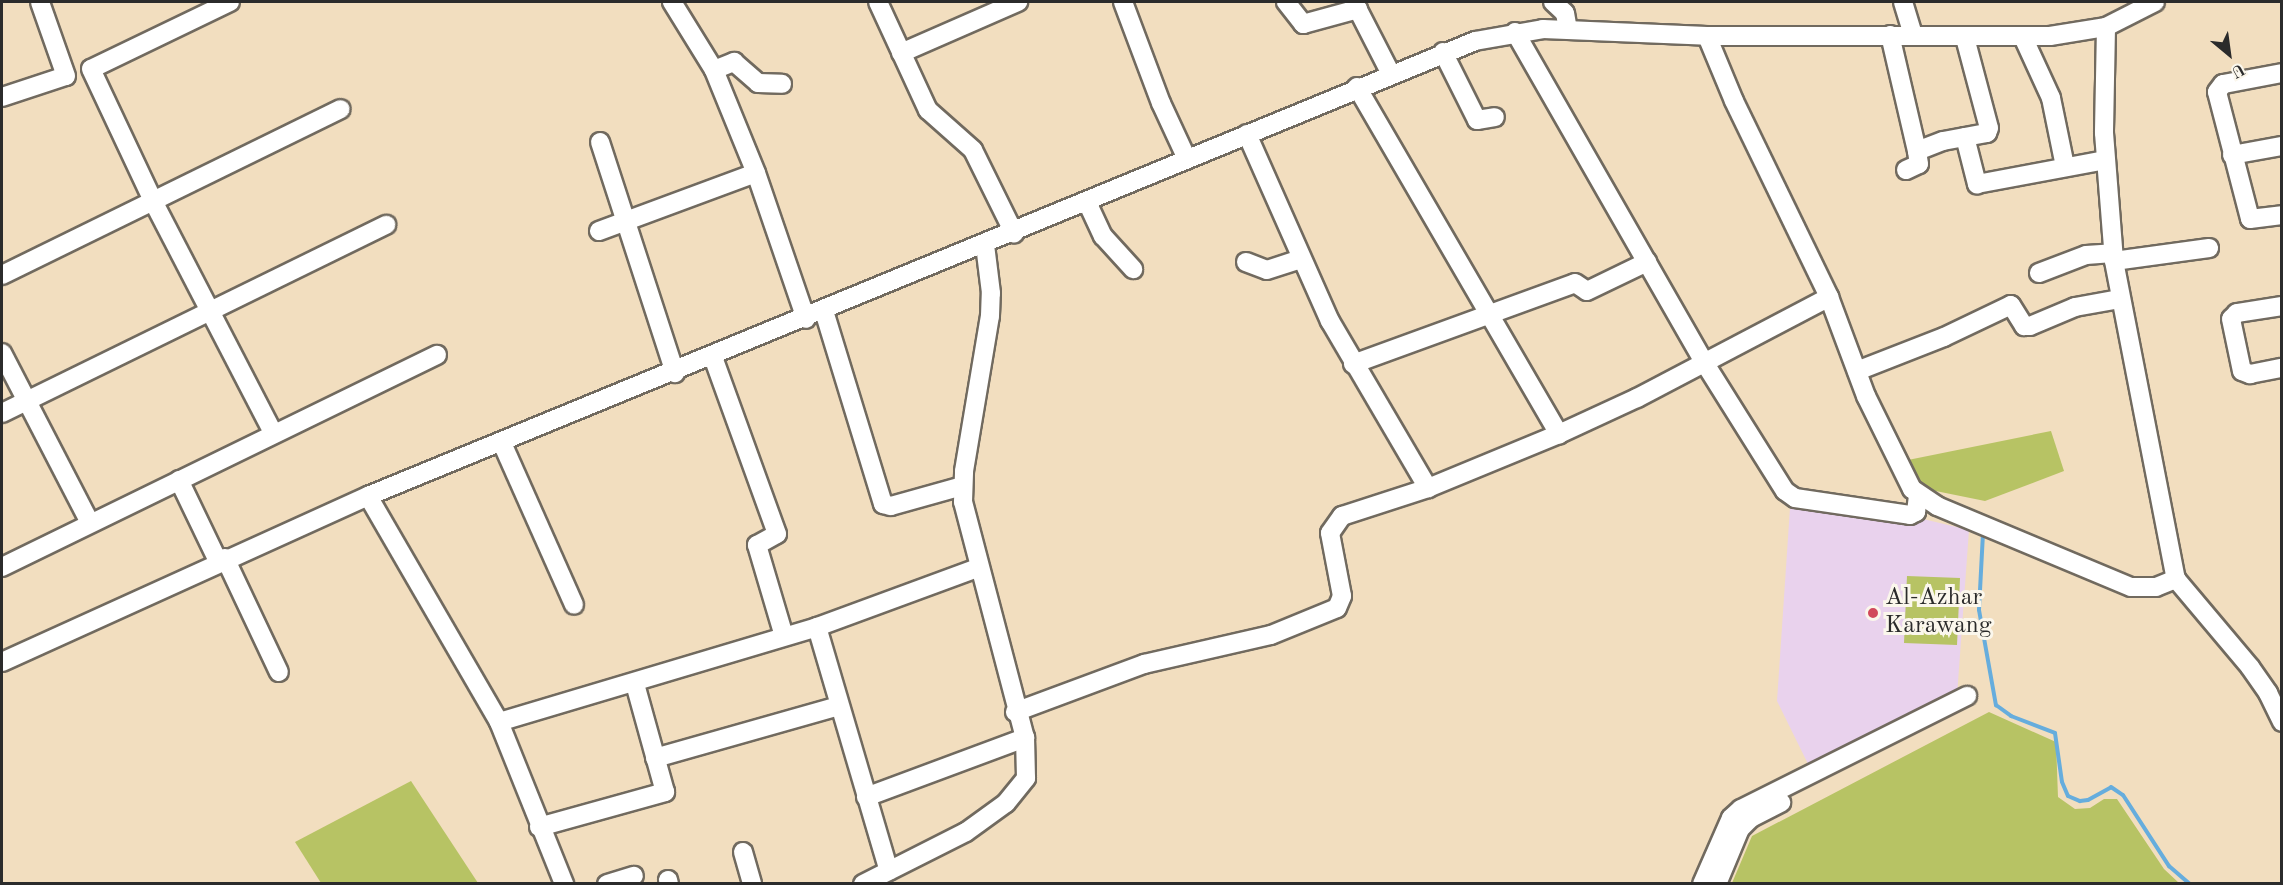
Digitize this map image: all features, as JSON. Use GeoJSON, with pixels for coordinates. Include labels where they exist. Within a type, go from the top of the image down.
{"type":"FeatureCollection","features":[{"type":"Feature","properties":{"kind":"street"},"geometry":{"type":"LineString","coordinates":[[2,97],[66,76],[40,2]]}},
{"type":"Feature","properties":{"kind":"street"},"geometry":{"type":"LineString","coordinates":[[230,2],[91,69],[154,203],[273,433]]}},
{"type":"Feature","properties":{"kind":"street"},"geometry":{"type":"LineString","coordinates":[[672,2],[714,70],[756,173],[806,319]]}},
{"type":"Feature","properties":{"kind":"street"},"geometry":{"type":"LineString","coordinates":[[878,2],[928,110],[956,132],[984,167],[1014,232]]}},
{"type":"Feature","properties":{"kind":"street"},"geometry":{"type":"LineString","coordinates":[[902,53],[1018,2]]}},
{"type":"Feature","properties":{"kind":"street"},"geometry":{"type":"LineString","coordinates":[[1123,2],[1161,103],[1188,159]]}},
{"type":"Feature","properties":{"kind":"street"},"geometry":{"type":"LineString","coordinates":[[1286,2],[1303,24],[1356,5],[1391,74]]}},
{"type":"Feature","properties":{"kind":"street"},"geometry":{"type":"LineString","coordinates":[[1553,2],[1565,12],[1568,30]]}},
{"type":"Feature","properties":{"kind":"street"},"geometry":{"type":"LineString","coordinates":[[1903,2],[1913,35]]}},
{"type":"Feature","properties":{"kind":"street"},"geometry":{"type":"LineString","coordinates":[[2,662],[221,560],[368,496],[806,319],[1443,52],[1515,32],[1568,30],[1707,36],[2023,37],[2106,27],[2155,2]]}},
{"type":"Feature","properties":{"kind":"street"},"geometry":{"type":"LineString","coordinates":[[2106,27],[2105,160],[2113,257],[2176,579],[2250,667],[2268,693],[2282,723]]}},
{"type":"Feature","properties":{"kind":"street"},"geometry":{"type":"LineString","coordinates":[[1515,32],[1704,362],[1776,481],[1795,498],[1914,515],[1918,495]]}},
{"type":"Feature","properties":{"kind":"street"},"geometry":{"type":"LineString","coordinates":[[1890,35],[1917,151],[1918,164],[1906,170]]}},
{"type":"Feature","properties":{"kind":"street"},"geometry":{"type":"LineString","coordinates":[[1707,36],[1734,100],[1829,297],[1896,463],[1918,495],[2131,587],[2156,586],[2176,579]]}},
{"type":"Feature","properties":{"kind":"street"},"geometry":{"type":"LineString","coordinates":[[2023,37],[2051,98],[2066,166]]}},
{"type":"Feature","properties":{"kind":"street"},"geometry":{"type":"LineString","coordinates":[[1917,151],[1965,136],[1987,133],[1989,128],[1965,38]]}},
{"type":"Feature","properties":{"kind":"street"},"geometry":{"type":"LineString","coordinates":[[1443,52],[1477,120],[1495,117]]}},
{"type":"Feature","properties":{"kind":"street"},"geometry":{"type":"LineString","coordinates":[[714,70],[734,62],[758,83],[782,84]]}},
{"type":"Feature","properties":{"kind":"street"},"geometry":{"type":"LineString","coordinates":[[2282,73],[2218,86],[2232,155],[2250,219],[2282,215]]}},
{"type":"Feature","properties":{"kind":"street"},"geometry":{"type":"LineString","coordinates":[[1357,87],[1559,434]]}},
{"type":"Feature","properties":{"kind":"street"},"geometry":{"type":"LineString","coordinates":[[2,275],[154,203],[341,109]]}},
{"type":"Feature","properties":{"kind":"street"},"geometry":{"type":"LineString","coordinates":[[1248,134],[1301,259],[1353,364],[1428,488]]}},
{"type":"Feature","properties":{"kind":"street"},"geometry":{"type":"LineString","coordinates":[[1965,136],[1977,184],[2105,160]]}},
{"type":"Feature","properties":{"kind":"street"},"geometry":{"type":"LineString","coordinates":[[600,142],[675,373]]}},
{"type":"Feature","properties":{"kind":"street"},"geometry":{"type":"LineString","coordinates":[[2232,155],[2282,146]]}},
{"type":"Feature","properties":{"kind":"street"},"geometry":{"type":"LineString","coordinates":[[599,231],[756,173]]}},
{"type":"Feature","properties":{"kind":"street"},"geometry":{"type":"LineString","coordinates":[[1087,202],[1103,236],[1133,269]]}},
{"type":"Feature","properties":{"kind":"street"},"geometry":{"type":"LineString","coordinates":[[2,412],[386,225]]}},
{"type":"Feature","properties":{"kind":"street"},"geometry":{"type":"LineString","coordinates":[[863,884],[966,832],[1019,791],[1026,778],[1028,764],[1025,738],[1015,712],[977,568],[962,486],[990,316],[991,293],[985,245]]}},
{"type":"Feature","properties":{"kind":"street"},"geometry":{"type":"LineString","coordinates":[[2039,273],[2086,255],[2113,257],[2209,248]]}},
{"type":"Feature","properties":{"kind":"street"},"geometry":{"type":"LineString","coordinates":[[1246,262],[1264,271],[1301,259]]}},
{"type":"Feature","properties":{"kind":"street"},"geometry":{"type":"LineString","coordinates":[[1353,364],[1575,283],[1587,291],[1647,262]]}},
{"type":"Feature","properties":{"kind":"street"},"geometry":{"type":"LineString","coordinates":[[1015,712],[1144,664],[1271,635],[1337,608],[1342,596],[1330,533],[1333,524],[1342,516],[1428,488],[1559,434],[1637,398],[1829,297]]}},
{"type":"Feature","properties":{"kind":"street"},"geometry":{"type":"LineString","coordinates":[[1857,371],[1944,337],[2011,305],[2024,326],[2030,326],[2075,307],[2120,299]]}},
{"type":"Feature","properties":{"kind":"street"},"geometry":{"type":"LineString","coordinates":[[2282,306],[2237,313],[2231,320],[2242,371],[2250,374],[2282,368]]}},
{"type":"Feature","properties":{"kind":"street"},"geometry":{"type":"LineString","coordinates":[[824,311],[883,504],[891,506],[962,486]]}},
{"type":"Feature","properties":{"kind":"street"},"geometry":{"type":"LineString","coordinates":[[2,353],[90,523]]}},
{"type":"Feature","properties":{"kind":"street"},"geometry":{"type":"LineString","coordinates":[[2,567],[273,433],[436,356]]}},
{"type":"Feature","properties":{"kind":"street"},"geometry":{"type":"LineString","coordinates":[[713,357],[777,534],[757,545],[784,636]]}},
{"type":"Feature","properties":{"kind":"street"},"geometry":{"type":"LineString","coordinates":[[502,443],[574,605]]}},
{"type":"Feature","properties":{"kind":"street"},"geometry":{"type":"LineString","coordinates":[[179,480],[279,672]]}},
{"type":"Feature","properties":{"kind":"street"},"geometry":{"type":"LineString","coordinates":[[368,496],[499,722],[539,827],[564,884]]}},
{"type":"Feature","properties":{"kind":"street"},"geometry":{"type":"LineString","coordinates":[[499,722],[635,684],[817,627],[977,568]]}},
{"type":"Feature","properties":{"kind":"street"},"geometry":{"type":"LineString","coordinates":[[817,627],[890,871]]}},
{"type":"Feature","properties":{"kind":"street"},"geometry":{"type":"LineString","coordinates":[[539,827],[662,794],[665,789],[635,684]]}},
{"type":"Feature","properties":{"kind":"street"},"geometry":{"type":"LineString","coordinates":[[1717,884],[1740,828],[1751,818],[1970,701]]}},
{"type":"Feature","properties":{"kind":"street"},"geometry":{"type":"LineString","coordinates":[[655,758],[839,706]]}},
{"type":"Feature","properties":{"kind":"street"},"geometry":{"type":"LineString","coordinates":[[1702,884],[1731,818],[1741,808],[1933,721]]}},
{"type":"Feature","properties":{"kind":"street"},"geometry":{"type":"LineString","coordinates":[[866,797],[1025,738]]}},
{"type":"Feature","properties":{"kind":"street"},"geometry":{"type":"LineString","coordinates":[[743,852],[752,884]]}},
{"type":"Feature","properties":{"kind":"street"},"geometry":{"type":"LineString","coordinates":[[607,884],[634,876]]}},
{"type":"Feature","properties":{"kind":"shaded area","name":"Al-Azhar Karawang"},"geometry":{"type":"Polygon","coordinates":[[[1790,508],[1919,518],[1969,530],[1957,696],[1810,768],[1777,701],[1790,508]]]}},
{"type":"Feature","properties":{"kind":"green space"},"geometry":{"type":"Polygon","coordinates":[[[2051,431],[2064,471],[1985,501],[1916,487],[1903,461],[2051,431]]]}},
{"type":"Feature","properties":{"kind":"green space"},"geometry":{"type":"Polygon","coordinates":[[[1907,576],[1960,578],[1957,645],[1904,643],[1907,576]]]}},
{"type":"Feature","properties":{"kind":"green space"},"geometry":{"type":"Polygon","coordinates":[[[1989,712],[2056,742],[2058,797],[2075,809],[2090,808],[2104,799],[2117,799],[2164,869],[2179,883],[1732,883],[1752,836],[1989,712]]]}},
{"type":"Feature","properties":{"kind":"green space"},"geometry":{"type":"Polygon","coordinates":[[[411,781],[478,883],[321,883],[295,842],[411,781]]]}},
{"type":"Feature","properties":{"kind":"waterway"},"geometry":{"type":"LineString","coordinates":[[1983,533],[1979,610],[1996,705],[2011,716],[2055,733],[2062,782],[2068,796],[2080,801],[2088,800],[2111,787],[2123,795],[2169,866],[2190,884]]}},
{"type":"Feature","properties":{"kind":"place","name":"Al-Azhar Karawang"},"geometry":{"type":"Point","coordinates":[1873,613]}}]}
